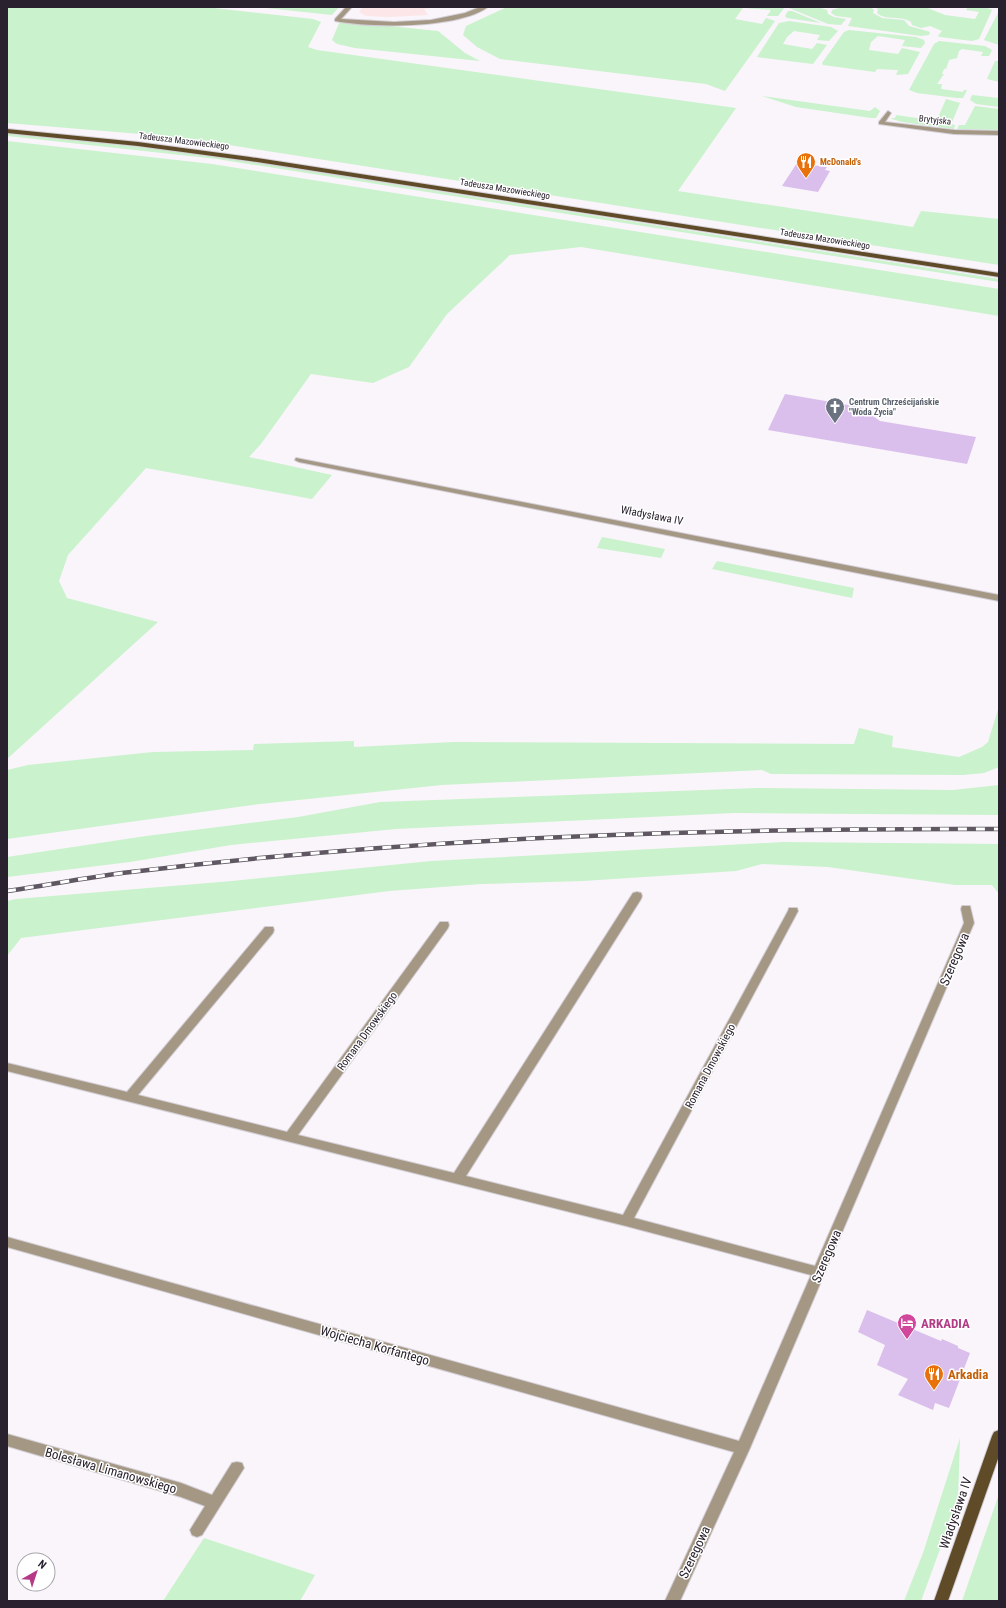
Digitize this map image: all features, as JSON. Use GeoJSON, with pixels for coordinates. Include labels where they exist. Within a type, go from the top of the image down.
{"type":"FeatureCollection","features":[{"type":"Feature","properties":{"kind":"main road","name":"Tadeusza Mazowieckiego"},"geometry":{"type":"LineString","coordinates":[[7,131],[152,146],[258,160],[999,275]]}},
{"type":"Feature","properties":{"kind":"main road","name":"Władysława IV"},"geometry":{"type":"LineString","coordinates":[[941,1601],[999,1436]]}},
{"type":"Feature","properties":{"kind":"street"},"geometry":{"type":"LineString","coordinates":[[349,7],[337,20],[395,24],[437,22],[452,20],[485,7]]}},
{"type":"Feature","properties":{"kind":"street","name":"Brytyjska"},"geometry":{"type":"LineString","coordinates":[[888,113],[881,123],[954,132],[999,133]]}},
{"type":"Feature","properties":{"kind":"street","name":"Władysława IV"},"geometry":{"type":"LineString","coordinates":[[299,460],[999,598]]}},
{"type":"Feature","properties":{"kind":"street"},"geometry":{"type":"LineString","coordinates":[[458,1178],[638,896]]}},
{"type":"Feature","properties":{"kind":"street","name":"Szeregowa"},"geometry":{"type":"LineString","coordinates":[[672,1601],[743,1448],[969,923],[966,908]]}},
{"type":"Feature","properties":{"kind":"street","name":"Romana Dmowskiego"},"geometry":{"type":"LineString","coordinates":[[626,1221],[793,911]]}},
{"type":"Feature","properties":{"kind":"street","name":"Romana Dmowskiego"},"geometry":{"type":"LineString","coordinates":[[290,1137],[444,925]]}},
{"type":"Feature","properties":{"kind":"street"},"geometry":{"type":"LineString","coordinates":[[129,1098],[269,930]]}},
{"type":"Feature","properties":{"kind":"street"},"geometry":{"type":"LineString","coordinates":[[7,1067],[458,1178],[819,1272]]}},
{"type":"Feature","properties":{"kind":"street","name":"Wojciecha Korfantego"},"geometry":{"type":"LineString","coordinates":[[7,1242],[743,1448]]}},
{"type":"Feature","properties":{"kind":"street","name":"Bolesława Limanowskiego"},"geometry":{"type":"LineString","coordinates":[[7,1440],[181,1490],[215,1503]]}},
{"type":"Feature","properties":{"kind":"street"},"geometry":{"type":"LineString","coordinates":[[197,1530],[237,1468]]}},
{"type":"Feature","properties":{"kind":"shaded area"},"geometry":{"type":"Polygon","coordinates":[[[363,7],[439,7],[424,9],[428,15],[389,17],[366,16],[359,12],[363,7]]]}},
{"type":"Feature","properties":{"kind":"green space"},"geometry":{"type":"Polygon","coordinates":[[[7,7],[205,7],[313,19],[321,22],[308,47],[317,50],[736,108],[678,191],[913,227],[921,211],[999,219],[999,265],[229,145],[165,136],[7,123],[7,7]]]}},
{"type":"Feature","properties":{"kind":"green space"},"geometry":{"type":"Polygon","coordinates":[[[257,7],[339,7],[332,15],[257,7]]]}},
{"type":"Feature","properties":{"kind":"green space"},"geometry":{"type":"Polygon","coordinates":[[[507,7],[785,7],[778,16],[767,16],[771,10],[743,8],[735,19],[762,24],[766,18],[775,21],[725,91],[706,84],[500,59],[477,47],[463,35],[466,26],[507,7]]]}},
{"type":"Feature","properties":{"kind":"green space"},"geometry":{"type":"Polygon","coordinates":[[[818,7],[827,10],[828,14],[834,17],[846,19],[841,25],[828,24],[789,8],[818,7]]]}},
{"type":"Feature","properties":{"kind":"green space"},"geometry":{"type":"Polygon","coordinates":[[[842,7],[871,7],[874,10],[873,13],[882,18],[904,20],[909,26],[930,32],[929,35],[921,36],[848,26],[852,18],[836,16],[831,13],[832,10],[842,7]]]}},
{"type":"Feature","properties":{"kind":"green space"},"geometry":{"type":"Polygon","coordinates":[[[876,7],[925,7],[945,15],[975,19],[979,12],[966,10],[968,7],[985,7],[992,10],[979,39],[972,41],[940,37],[938,36],[942,31],[930,26],[921,28],[912,25],[911,22],[903,19],[885,17],[877,13],[878,10],[876,7]]]}},
{"type":"Feature","properties":{"kind":"green space"},"geometry":{"type":"Polygon","coordinates":[[[788,11],[792,11],[821,23],[787,18],[785,16],[788,11]]]}},
{"type":"Feature","properties":{"kind":"green space"},"geometry":{"type":"Polygon","coordinates":[[[999,11],[999,45],[984,40],[999,11]]]}},
{"type":"Feature","properties":{"kind":"green space"},"geometry":{"type":"Polygon","coordinates":[[[340,21],[438,31],[465,53],[480,61],[355,48],[337,44],[332,40],[340,21]]]}},
{"type":"Feature","properties":{"kind":"green space"},"geometry":{"type":"Polygon","coordinates":[[[789,21],[831,27],[838,31],[829,41],[817,40],[820,35],[794,31],[787,37],[783,44],[812,49],[817,43],[827,45],[813,64],[757,57],[779,23],[789,21]]]}},
{"type":"Feature","properties":{"kind":"green space"},"geometry":{"type":"Polygon","coordinates":[[[849,30],[916,37],[924,40],[925,43],[921,48],[902,46],[905,40],[878,36],[871,42],[869,50],[898,54],[902,48],[920,52],[908,74],[896,75],[898,70],[877,69],[875,72],[823,65],[822,63],[844,32],[849,30]]]}},
{"type":"Feature","properties":{"kind":"green space"},"geometry":{"type":"Polygon","coordinates":[[[939,41],[985,46],[992,50],[989,56],[981,56],[983,52],[962,49],[959,51],[957,58],[949,60],[946,69],[944,69],[942,74],[944,74],[937,84],[942,84],[941,89],[963,92],[964,90],[967,90],[963,98],[917,93],[909,90],[934,44],[939,41]]]}},
{"type":"Feature","properties":{"kind":"green space"},"geometry":{"type":"Polygon","coordinates":[[[995,61],[999,61],[999,82],[987,79],[995,61]]]}},
{"type":"Feature","properties":{"kind":"green space"},"geometry":{"type":"Polygon","coordinates":[[[972,95],[999,98],[999,107],[976,104],[970,100],[972,95]]]}},
{"type":"Feature","properties":{"kind":"green space"},"geometry":{"type":"Polygon","coordinates":[[[762,96],[870,111],[875,107],[880,111],[876,118],[871,118],[796,107],[762,96]]]}},
{"type":"Feature","properties":{"kind":"green space"},"geometry":{"type":"Polygon","coordinates":[[[946,99],[960,103],[952,122],[937,120],[946,99]]]}},
{"type":"Feature","properties":{"kind":"green space"},"geometry":{"type":"Polygon","coordinates":[[[975,106],[999,109],[999,130],[957,129],[959,125],[965,125],[975,106]]]}},
{"type":"Feature","properties":{"kind":"green space"},"geometry":{"type":"Polygon","coordinates":[[[896,115],[951,123],[955,125],[954,129],[902,122],[891,118],[895,118],[896,115]]]}},
{"type":"Feature","properties":{"kind":"green space"},"geometry":{"type":"Polygon","coordinates":[[[7,133],[220,157],[999,279],[999,282],[217,159],[7,136],[7,133]]]}},
{"type":"Feature","properties":{"kind":"green space"},"geometry":{"type":"Polygon","coordinates":[[[7,141],[212,164],[999,289],[999,316],[581,247],[510,255],[447,314],[409,367],[373,383],[311,374],[261,444],[249,457],[332,475],[312,499],[146,468],[68,555],[59,581],[67,598],[158,622],[7,759],[7,141]]]}},
{"type":"Feature","properties":{"kind":"green space"},"geometry":{"type":"Polygon","coordinates":[[[602,537],[665,549],[661,558],[597,548],[602,537]]]}},
{"type":"Feature","properties":{"kind":"green space"},"geometry":{"type":"Polygon","coordinates":[[[717,561],[854,588],[852,598],[712,569],[717,561]]]}},
{"type":"Feature","properties":{"kind":"green space"},"geometry":{"type":"Polygon","coordinates":[[[999,706],[999,767],[984,773],[963,775],[771,774],[762,770],[442,785],[260,804],[7,839],[7,770],[28,765],[153,752],[253,750],[254,744],[354,741],[354,747],[454,742],[854,744],[859,728],[893,736],[892,747],[959,757],[982,747],[988,742],[999,706]]]}},
{"type":"Feature","properties":{"kind":"green space"},"geometry":{"type":"Polygon","coordinates":[[[999,785],[999,815],[734,813],[396,829],[231,845],[130,862],[7,877],[7,857],[146,836],[298,817],[380,802],[758,788],[953,790],[999,785]]]}},
{"type":"Feature","properties":{"kind":"green space"},"geometry":{"type":"Polygon","coordinates":[[[783,842],[999,844],[999,894],[992,885],[955,885],[828,867],[762,864],[736,871],[583,881],[482,884],[389,891],[21,938],[7,956],[7,901],[16,899],[232,881],[431,861],[783,842]]]}},
{"type":"Feature","properties":{"kind":"green space"},"geometry":{"type":"Polygon","coordinates":[[[960,1438],[958,1500],[921,1601],[904,1601],[923,1553],[960,1438]]]}},
{"type":"Feature","properties":{"kind":"green space"},"geometry":{"type":"Polygon","coordinates":[[[999,1494],[999,1601],[962,1601],[999,1494]]]}},
{"type":"Feature","properties":{"kind":"green space"},"geometry":{"type":"Polygon","coordinates":[[[204,1538],[315,1575],[300,1601],[163,1601],[204,1538]]]}},
{"type":"Feature","properties":{"kind":"building","name":"McDonald's"},"geometry":{"type":"Polygon","coordinates":[[[797,163],[827,167],[825,170],[830,171],[818,192],[782,186],[797,163]]]}},
{"type":"Feature","properties":{"kind":"building","name":"Centrum Chrześcijańskie \"Woda Życia\""},"geometry":{"type":"Polygon","coordinates":[[[785,394],[860,407],[880,421],[976,437],[967,464],[768,430],[785,394]]]}},
{"type":"Feature","properties":{"kind":"building"},"geometry":{"type":"Polygon","coordinates":[[[867,1310],[941,1341],[942,1339],[970,1353],[949,1408],[935,1403],[933,1410],[898,1395],[908,1379],[877,1365],[885,1345],[858,1332],[867,1310]]]}},
{"type":"Feature","properties":{"kind":"railway"},"geometry":{"type":"LineString","coordinates":[[7,891],[115,874],[239,860],[347,850],[456,843],[564,837],[782,830],[999,829]]}},
{"type":"Feature","properties":{"kind":"place","name":"McDonald's"},"geometry":{"type":"Point","coordinates":[806,179]}},
{"type":"Feature","properties":{"kind":"place","name":"Centrum Chrześcijańskie \"Woda Życia\""},"geometry":{"type":"Point","coordinates":[835,424]}},
{"type":"Feature","properties":{"kind":"place","name":"ARKADIA"},"geometry":{"type":"Point","coordinates":[907,1340]}},
{"type":"Feature","properties":{"kind":"place","name":"Arkadia"},"geometry":{"type":"Point","coordinates":[934,1391]}}]}
